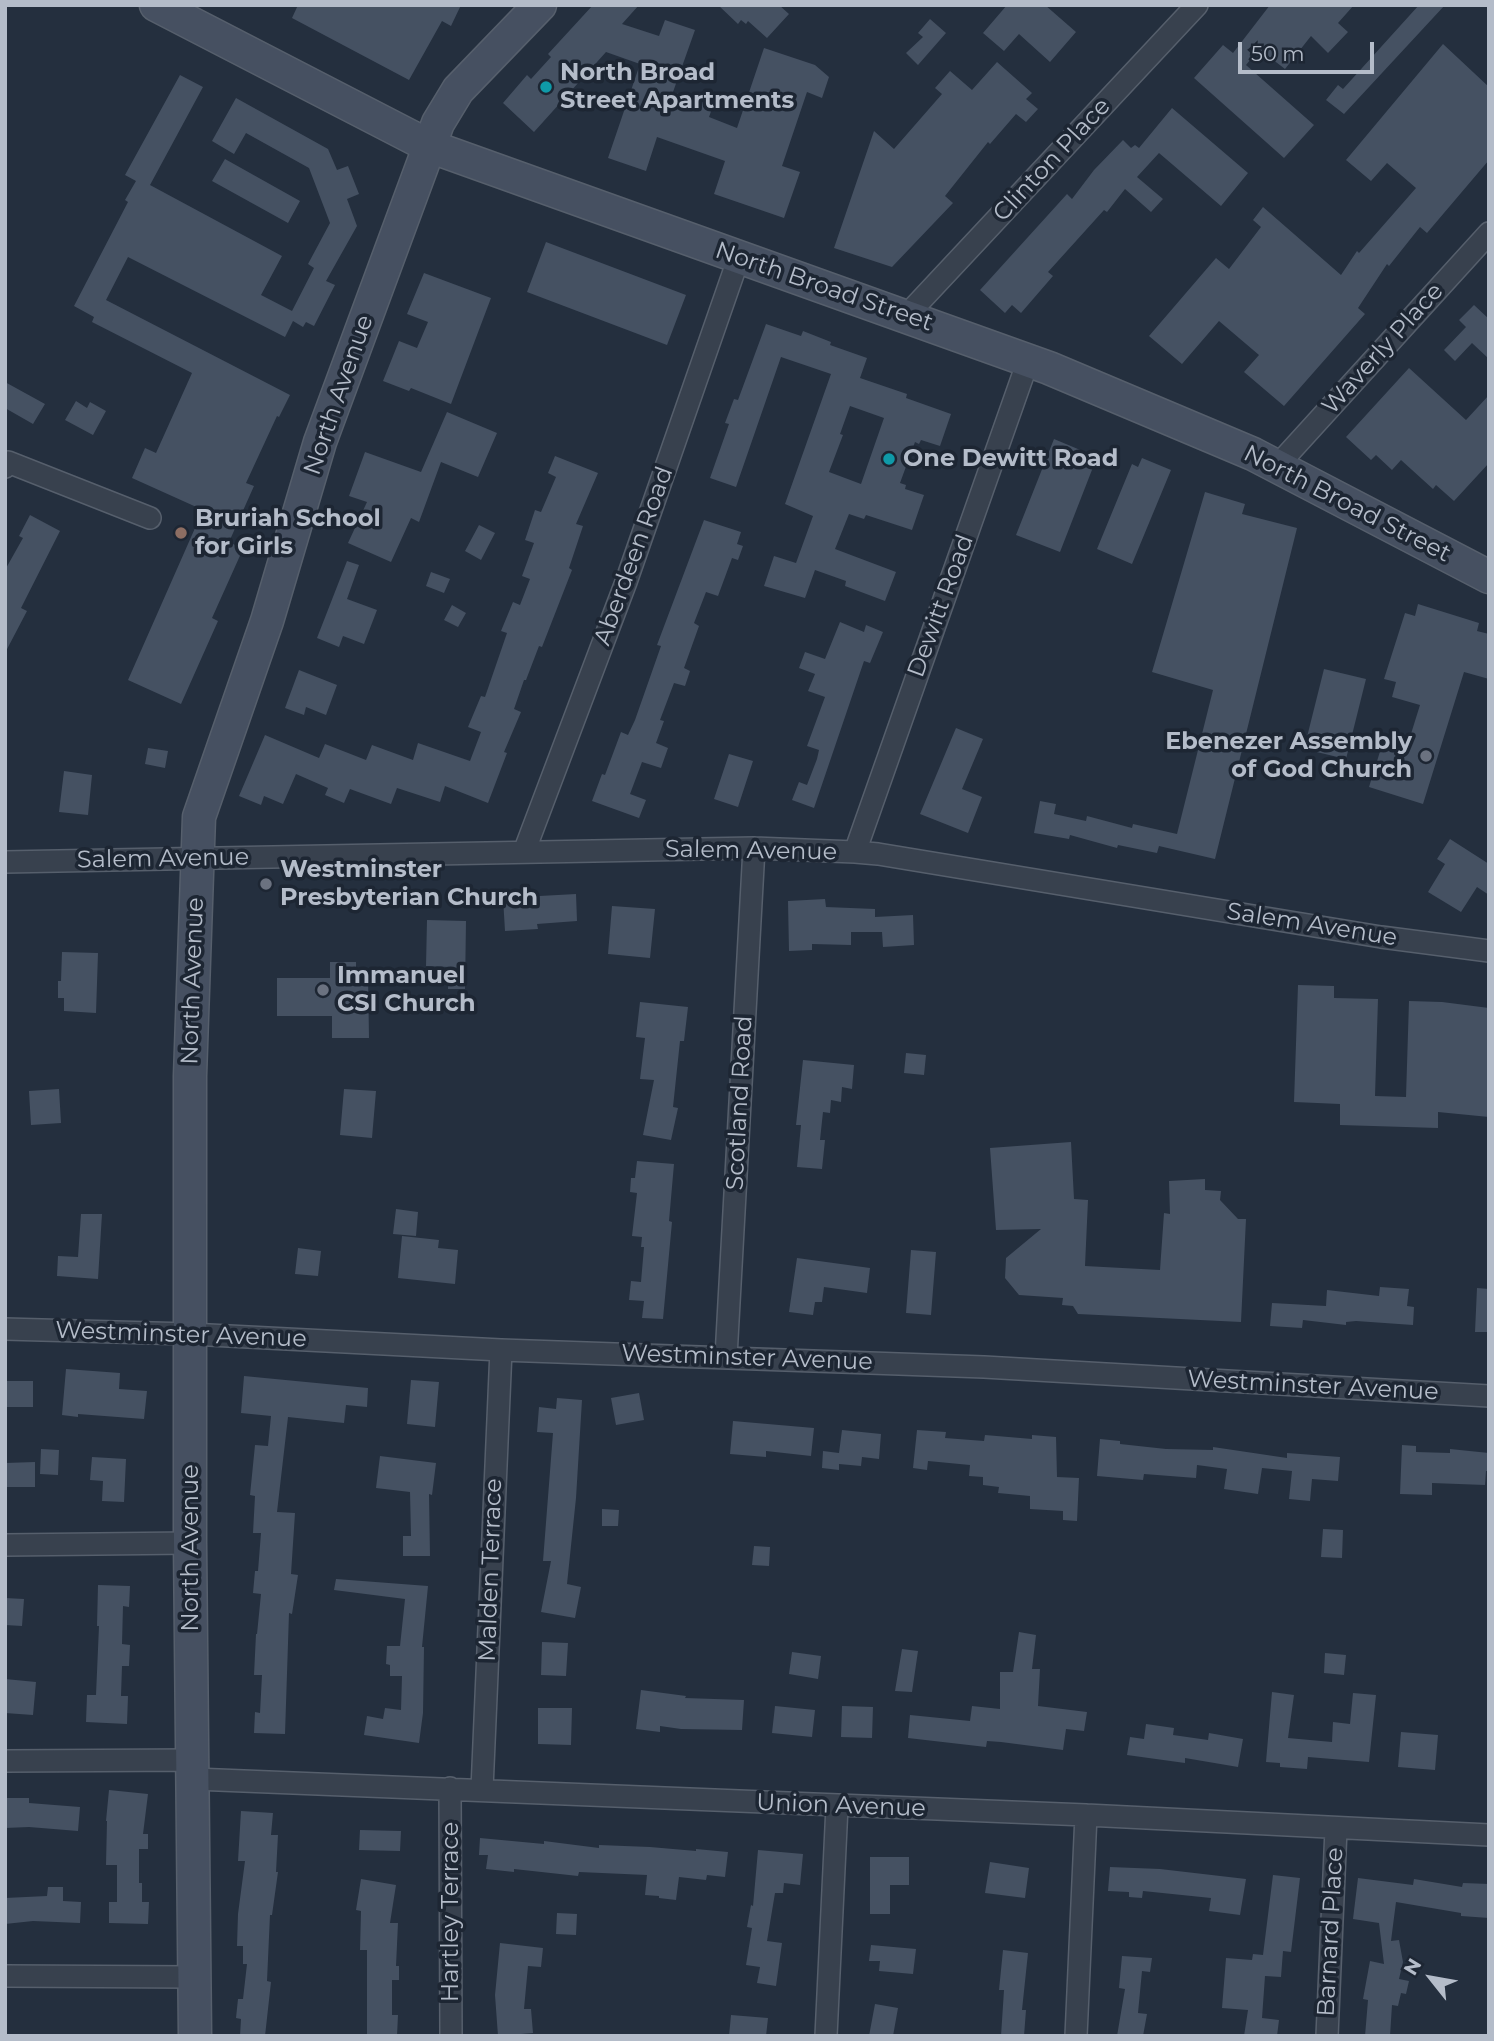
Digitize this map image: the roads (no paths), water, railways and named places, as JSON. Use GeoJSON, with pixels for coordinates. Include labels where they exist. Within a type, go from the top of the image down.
{"type":"FeatureCollection","features":[{"type":"Feature","properties":{"kind":"main road","name":"North Broad Street"},"geometry":{"type":"LineString","coordinates":[[156,5],[429,146],[1028,360],[1253,454],[1489,577]]}},
{"type":"Feature","properties":{"kind":"main road","name":"North Avenue"},"geometry":{"type":"LineString","coordinates":[[195,2036],[190,1543],[190,1076],[199,817],[267,621],[320,442],[438,123],[458,90],[540,5]]}},
{"type":"Feature","properties":{"kind":"street","name":"Clinton Place"},"geometry":{"type":"LineString","coordinates":[[907,315],[1196,5]]}},
{"type":"Feature","properties":{"kind":"street","name":"Waverly Place"},"geometry":{"type":"LineString","coordinates":[[1277,466],[1489,233]]}},
{"type":"Feature","properties":{"kind":"street","name":"Aberdeen Road"},"geometry":{"type":"LineString","coordinates":[[524,852],[625,582],[739,257]]}},
{"type":"Feature","properties":{"kind":"street","name":"Dewitt Road"},"geometry":{"type":"LineString","coordinates":[[855,852],[1028,360]]}},
{"type":"Feature","properties":{"kind":"street"},"geometry":{"type":"LineString","coordinates":[[6,465],[150,518]]}},
{"type":"Feature","properties":{"kind":"street","name":"Salem Avenue"},"geometry":{"type":"LineString","coordinates":[[5,862],[754,848],[855,852],[1381,937],[1489,951]]}},
{"type":"Feature","properties":{"kind":"street","name":"Scotland Road"},"geometry":{"type":"LineString","coordinates":[[726,1357],[754,848]]}},
{"type":"Feature","properties":{"kind":"street","name":"Westminster Avenue"},"geometry":{"type":"LineString","coordinates":[[5,1329],[190,1334],[501,1350],[984,1367],[1489,1396]]}},
{"type":"Feature","properties":{"kind":"street","name":"Malden Terrace"},"geometry":{"type":"LineString","coordinates":[[482,1789],[501,1350]]}},
{"type":"Feature","properties":{"kind":"street"},"geometry":{"type":"LineString","coordinates":[[5,1545],[190,1543]]}},
{"type":"Feature","properties":{"kind":"street","name":"Union Avenue"},"geometry":{"type":"LineString","coordinates":[[5,1761],[193,1770],[450,1788],[1489,1835]]}},
{"type":"Feature","properties":{"kind":"street","name":"Hartley Terrace"},"geometry":{"type":"LineString","coordinates":[[450,1788],[452,2036]]}},
{"type":"Feature","properties":{"kind":"street"},"geometry":{"type":"LineString","coordinates":[[826,2036],[837,1806]]}},
{"type":"Feature","properties":{"kind":"street"},"geometry":{"type":"LineString","coordinates":[[1076,2036],[1086,1815]]}},
{"type":"Feature","properties":{"kind":"street","name":"Barnard Place"},"geometry":{"type":"LineString","coordinates":[[1327,2036],[1336,1829]]}},
{"type":"Feature","properties":{"kind":"street"},"geometry":{"type":"LineString","coordinates":[[5,1976],[193,1977]]}},
{"type":"Feature","properties":{"kind":"place","name":"North Broad Street Apartments"},"geometry":{"type":"Point","coordinates":[546,87]}},
{"type":"Feature","properties":{"kind":"place","name":"One Dewitt Road"},"geometry":{"type":"Point","coordinates":[889,459]}},
{"type":"Feature","properties":{"kind":"place","name":"Bruriah School for Girls"},"geometry":{"type":"Point","coordinates":[181,533]}},
{"type":"Feature","properties":{"kind":"place","name":"Ebenezer Assembly of God Church"},"geometry":{"type":"Point","coordinates":[1426,756]}},
{"type":"Feature","properties":{"kind":"place","name":"Westminster Presbyterian Church"},"geometry":{"type":"Point","coordinates":[266,884]}},
{"type":"Feature","properties":{"kind":"place","name":"Immanuel CSI Church"},"geometry":{"type":"Point","coordinates":[323,990]}}]}
